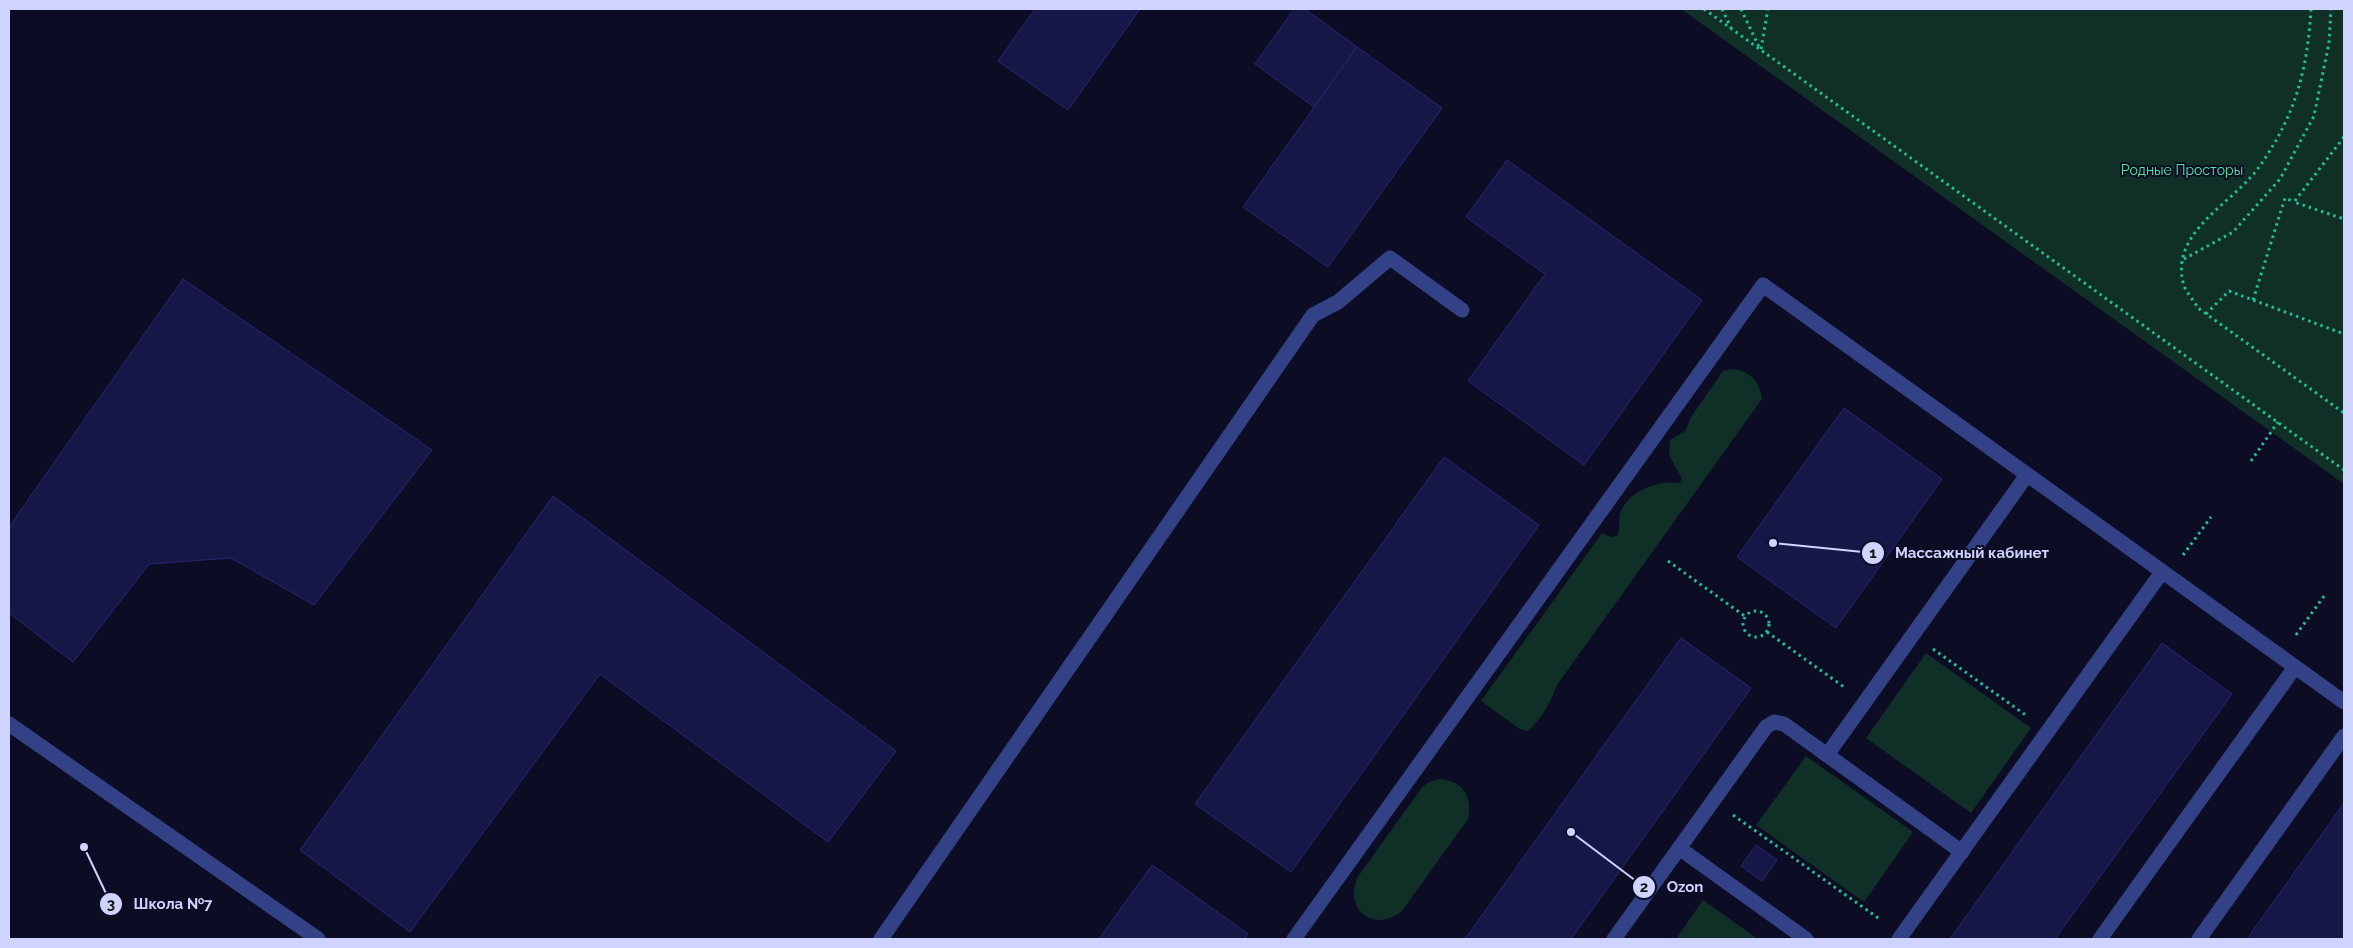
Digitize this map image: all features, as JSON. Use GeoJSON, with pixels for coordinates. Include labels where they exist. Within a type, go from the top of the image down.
{"type":"FeatureCollection","features":[{"type":"Feature","properties":{"kind":"lane"},"geometry":{"type":"LineString","coordinates":[[881,939],[1313,315],[1338,302],[1390,258],[1462,310]]}},
{"type":"Feature","properties":{"kind":"lane"},"geometry":{"type":"LineString","coordinates":[[1294,939],[1763,285],[2344,702]]}},
{"type":"Feature","properties":{"kind":"lane"},"geometry":{"type":"LineString","coordinates":[[1826,755],[2027,475]]}},
{"type":"Feature","properties":{"kind":"lane"},"geometry":{"type":"LineString","coordinates":[[1900,937],[2048,731],[2165,574]]}},
{"type":"Feature","properties":{"kind":"lane"},"geometry":{"type":"LineString","coordinates":[[2100,939],[2295,667]]}},
{"type":"Feature","properties":{"kind":"lane"},"geometry":{"type":"LineString","coordinates":[[1614,939],[1766,727],[1774,722],[1784,724],[1962,852]]}},
{"type":"Feature","properties":{"kind":"lane"},"geometry":{"type":"LineString","coordinates":[[9,724],[318,939]]}},
{"type":"Feature","properties":{"kind":"lane"},"geometry":{"type":"LineString","coordinates":[[2199,939],[2344,736]]}},
{"type":"Feature","properties":{"kind":"lane"},"geometry":{"type":"LineString","coordinates":[[1679,848],[1806,939]]}},
{"type":"Feature","properties":{"kind":"path"},"geometry":{"type":"LineString","coordinates":[[1704,9],[2344,470]]}},
{"type":"Feature","properties":{"kind":"path"},"geometry":{"type":"LineString","coordinates":[[1722,9],[1732,29]]}},
{"type":"Feature","properties":{"kind":"path"},"geometry":{"type":"LineString","coordinates":[[1741,9],[1761,50]]}},
{"type":"Feature","properties":{"kind":"path"},"geometry":{"type":"LineString","coordinates":[[1761,50],[1768,9]]}},
{"type":"Feature","properties":{"kind":"path"},"geometry":{"type":"LineString","coordinates":[[2311,9],[2305,71],[2294,102],[2274,143],[2251,177],[2197,227],[2185,249],[2184,286],[2198,308],[2344,413]]}},
{"type":"Feature","properties":{"kind":"path"},"geometry":{"type":"LineString","coordinates":[[2184,259],[2233,232],[2280,179],[2314,116],[2329,43],[2331,9]]}},
{"type":"Feature","properties":{"kind":"path"},"geometry":{"type":"LineString","coordinates":[[2294,202],[2344,137]]}},
{"type":"Feature","properties":{"kind":"path"},"geometry":{"type":"LineString","coordinates":[[2253,300],[2285,198],[2344,219]]}},
{"type":"Feature","properties":{"kind":"path"},"geometry":{"type":"LineString","coordinates":[[2206,314],[2229,291],[2344,334]]}},
{"type":"Feature","properties":{"kind":"path"},"geometry":{"type":"LineString","coordinates":[[2251,461],[2278,422]]}},
{"type":"Feature","properties":{"kind":"path"},"geometry":{"type":"LineString","coordinates":[[2165,574],[2211,517]]}},
{"type":"Feature","properties":{"kind":"path"},"geometry":{"type":"LineString","coordinates":[[1668,561],[1746,617]]}},
{"type":"Feature","properties":{"kind":"path"},"geometry":{"type":"LineString","coordinates":[[2281,656],[2324,596]]}},
{"type":"Feature","properties":{"kind":"path"},"geometry":{"type":"LineString","coordinates":[[1752,611],[1760,611],[1766,616],[1769,624],[1767,632],[1760,636],[1752,636],[1746,632],[1743,624],[1746,617],[1752,611]]}},
{"type":"Feature","properties":{"kind":"path"},"geometry":{"type":"LineString","coordinates":[[1767,632],[1865,702]]}},
{"type":"Feature","properties":{"kind":"path"},"geometry":{"type":"LineString","coordinates":[[1913,634],[2048,731]]}},
{"type":"Feature","properties":{"kind":"path"},"geometry":{"type":"LineString","coordinates":[[1713,800],[1900,937]]}},
{"type":"Feature","properties":{"kind":"green space","name":"Родные Просторы"},"geometry":{"type":"Polygon","coordinates":[[[1681,9],[2344,9],[2344,484],[1681,9]]]}},
{"type":"Feature","properties":{"kind":"green space"},"geometry":{"type":"Polygon","coordinates":[[[1733,369],[1745,372],[1754,378],[1762,399],[1557,685],[1542,715],[1528,731],[1520,729],[1481,701],[1602,533],[1612,537],[1617,536],[1620,513],[1630,498],[1645,488],[1654,485],[1671,482],[1680,483],[1682,479],[1669,455],[1670,440],[1685,431],[1691,417],[1723,371],[1733,369]]]}},
{"type":"Feature","properties":{"kind":"green space"},"geometry":{"type":"Polygon","coordinates":[[[1926,653],[2031,728],[1971,813],[1866,738],[1926,653]]]}},
{"type":"Feature","properties":{"kind":"green space"},"geometry":{"type":"Polygon","coordinates":[[[1806,756],[1913,832],[1864,902],[1756,825],[1806,756]]]}},
{"type":"Feature","properties":{"kind":"green space"},"geometry":{"type":"Polygon","coordinates":[[[1440,779],[1455,783],[1465,791],[1469,804],[1468,819],[1402,911],[1382,920],[1372,919],[1358,909],[1354,890],[1357,878],[1423,786],[1431,781],[1440,779]]]}},
{"type":"Feature","properties":{"kind":"green space"},"geometry":{"type":"Polygon","coordinates":[[[1703,900],[1758,939],[1676,939],[1703,900]]]}},
{"type":"Feature","properties":{"kind":"building"},"geometry":{"type":"Polygon","coordinates":[[[1035,9],[1140,9],[1068,110],[998,61],[1035,9]]]}},
{"type":"Feature","properties":{"kind":"building"},"geometry":{"type":"Polygon","coordinates":[[[1294,9],[1305,9],[1357,47],[1314,107],[1255,64],[1294,9]]]}},
{"type":"Feature","properties":{"kind":"building"},"geometry":{"type":"Polygon","coordinates":[[[1357,47],[1442,108],[1328,267],[1243,207],[1357,47]]]}},
{"type":"Feature","properties":{"kind":"building"},"geometry":{"type":"Polygon","coordinates":[[[1507,160],[1702,300],[1584,465],[1468,381],[1545,274],[1466,217],[1507,160]]]}},
{"type":"Feature","properties":{"kind":"building"},"geometry":{"type":"Polygon","coordinates":[[[183,279],[432,450],[314,605],[231,558],[149,564],[73,662],[9,613],[9,527],[183,279]]]}},
{"type":"Feature","properties":{"kind":"building"},"geometry":{"type":"Polygon","coordinates":[[[1844,408],[1942,479],[1836,628],[1737,557],[1844,408]]]}},
{"type":"Feature","properties":{"kind":"building"},"geometry":{"type":"Polygon","coordinates":[[[1444,457],[1539,525],[1291,872],[1195,804],[1444,457]]]}},
{"type":"Feature","properties":{"kind":"building"},"geometry":{"type":"Polygon","coordinates":[[[553,496],[896,751],[828,842],[600,674],[410,932],[300,850],[553,496]]]}},
{"type":"Feature","properties":{"kind":"building"},"geometry":{"type":"Polygon","coordinates":[[[1681,638],[1751,688],[1571,939],[1465,939],[1681,638]]]}},
{"type":"Feature","properties":{"kind":"building"},"geometry":{"type":"Polygon","coordinates":[[[2162,643],[2232,694],[2055,939],[1950,939],[2162,643]]]}},
{"type":"Feature","properties":{"kind":"building"},"geometry":{"type":"Polygon","coordinates":[[[2344,803],[2344,939],[2247,939],[2344,803]]]}},
{"type":"Feature","properties":{"kind":"building"},"geometry":{"type":"Polygon","coordinates":[[[1756,845],[1777,860],[1762,881],[1741,866],[1756,845]]]}},
{"type":"Feature","properties":{"kind":"building"},"geometry":{"type":"Polygon","coordinates":[[[1152,865],[1248,934],[1244,939],[1099,939],[1152,865]]]}},
{"type":"Feature","properties":{"kind":"place","name":"Массажный кабинет"},"geometry":{"type":"Point","coordinates":[1773,543]}},
{"type":"Feature","properties":{"kind":"place","name":"Ozon"},"geometry":{"type":"Point","coordinates":[1571,832]}},
{"type":"Feature","properties":{"kind":"place","name":"Школа №7"},"geometry":{"type":"Point","coordinates":[84,847]}}]}
